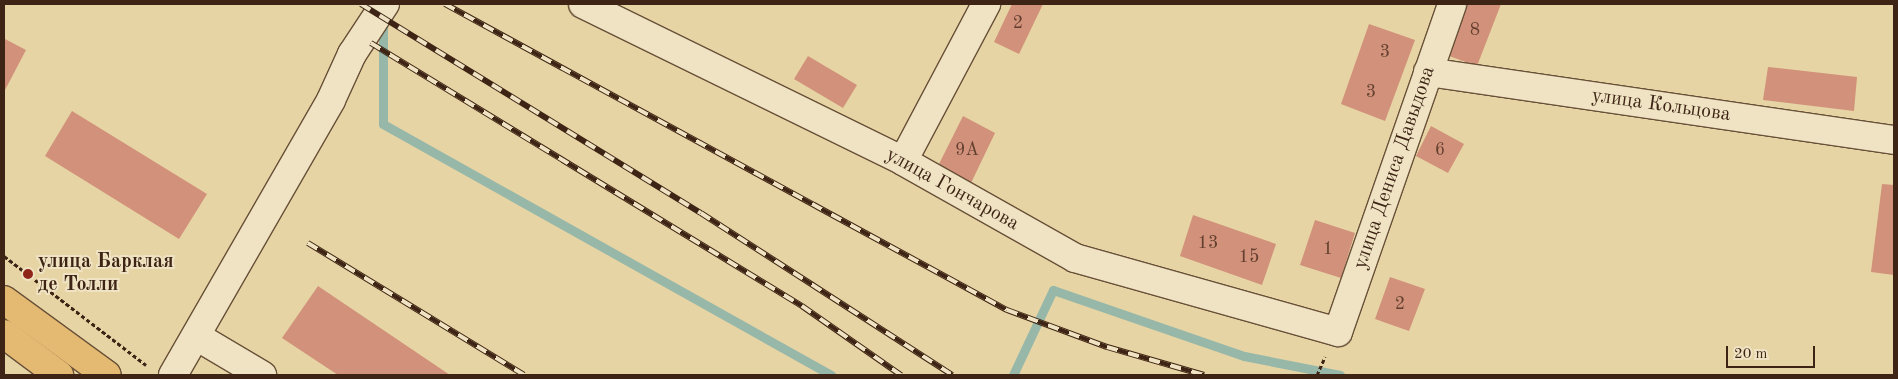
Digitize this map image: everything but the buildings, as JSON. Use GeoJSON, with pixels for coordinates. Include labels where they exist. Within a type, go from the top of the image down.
{"type":"FeatureCollection","features":[{"type":"Feature","properties":{"kind":"main road"},"geometry":{"type":"LineString","coordinates":[[4,300],[107,375]]}},
{"type":"Feature","properties":{"kind":"main road"},"geometry":{"type":"LineString","coordinates":[[4,334],[59,375]]}},
{"type":"Feature","properties":{"kind":"street","name":"улица Гончарова"},"geometry":{"type":"LineString","coordinates":[[583,4],[903,161],[1075,258],[1338,332]]}},
{"type":"Feature","properties":{"kind":"street"},"geometry":{"type":"LineString","coordinates":[[903,161],[986,4]]}},
{"type":"Feature","properties":{"kind":"street","name":"улица Дениса Давыдова"},"geometry":{"type":"LineString","coordinates":[[1338,332],[1452,4]]}},
{"type":"Feature","properties":{"kind":"street"},"geometry":{"type":"LineString","coordinates":[[162,373],[196,336],[331,100],[352,54],[382,8]]}},
{"type":"Feature","properties":{"kind":"street","name":"улица Кольцова"},"geometry":{"type":"LineString","coordinates":[[1428,72],[1894,140]]}},
{"type":"Feature","properties":{"kind":"street"},"geometry":{"type":"LineString","coordinates":[[196,336],[262,375]]}},
{"type":"Feature","properties":{"kind":"path"},"geometry":{"type":"LineString","coordinates":[[4,256],[162,373]]}},
{"type":"Feature","properties":{"kind":"path"},"geometry":{"type":"LineString","coordinates":[[1317,375],[1325,359]]}},
{"type":"Feature","properties":{"kind":"waterway"},"geometry":{"type":"LineString","coordinates":[[383,21],[383,124],[831,375]]}},
{"type":"Feature","properties":{"kind":"waterway"},"geometry":{"type":"LineString","coordinates":[[1013,375],[1053,290],[1244,356],[1340,375]]}},
{"type":"Feature","properties":{"kind":"railway"},"geometry":{"type":"LineString","coordinates":[[361,4],[701,213],[952,375]]}},
{"type":"Feature","properties":{"kind":"railway"},"geometry":{"type":"LineString","coordinates":[[445,4],[1007,310],[1107,347],[1204,375]]}},
{"type":"Feature","properties":{"kind":"railway"},"geometry":{"type":"LineString","coordinates":[[371,43],[802,306],[901,375]]}},
{"type":"Feature","properties":{"kind":"railway"},"geometry":{"type":"LineString","coordinates":[[308,243],[524,375]]}},
{"type":"Feature","properties":{"kind":"place","name":"улица Барклая де Толли"},"geometry":{"type":"Point","coordinates":[28,274]}}]}
